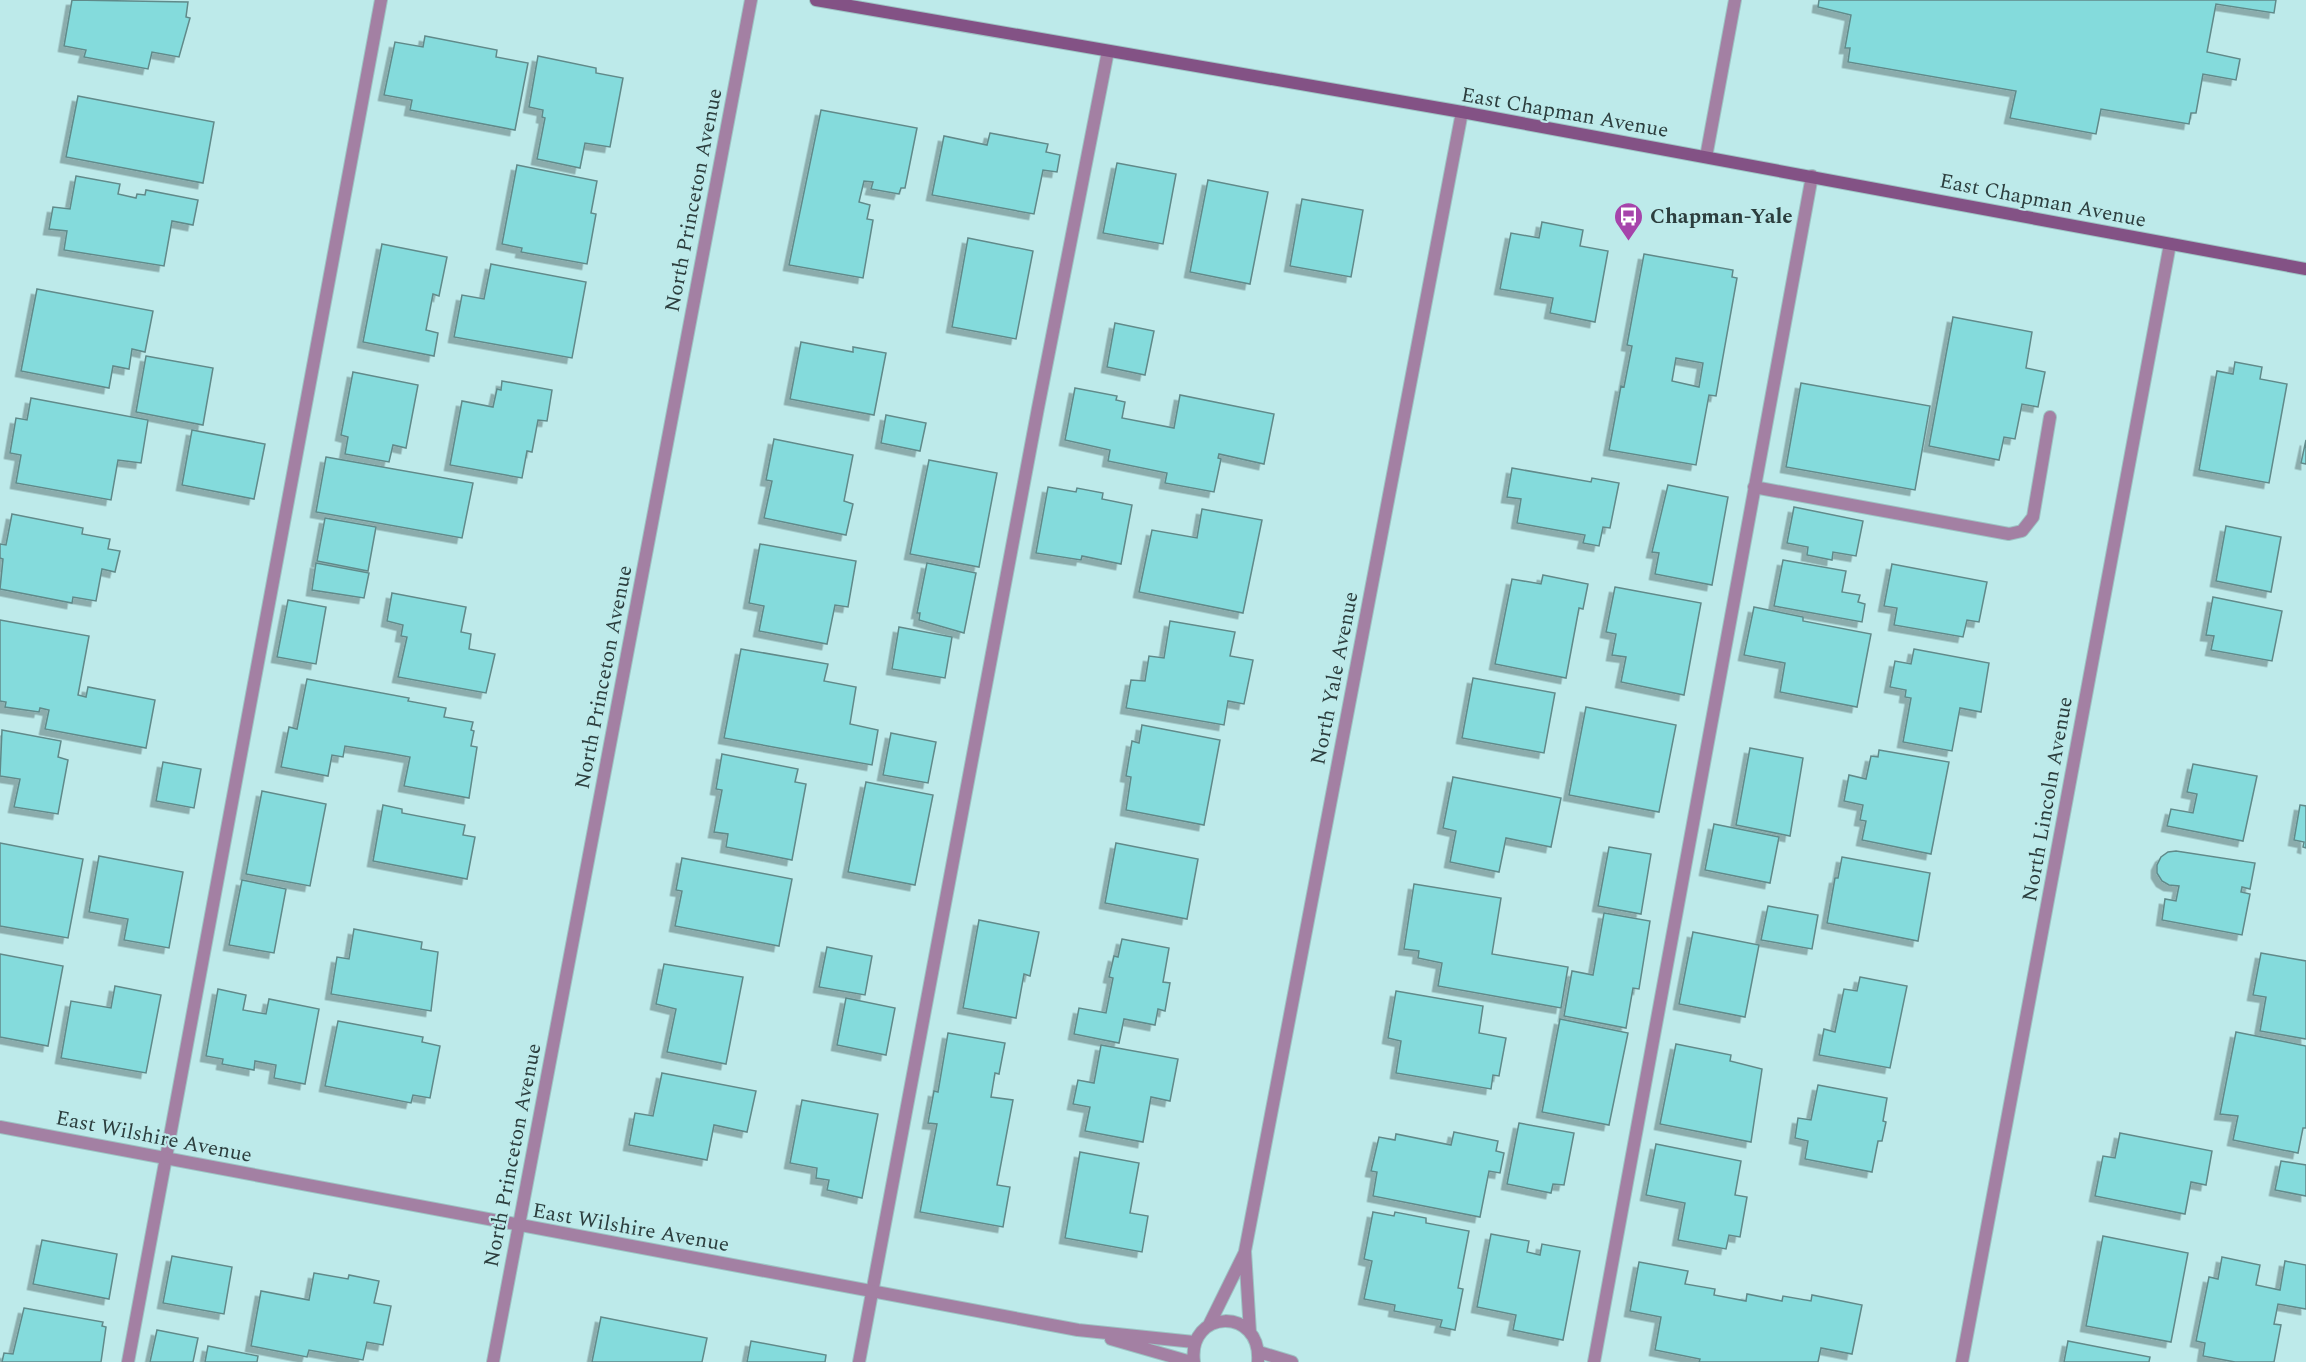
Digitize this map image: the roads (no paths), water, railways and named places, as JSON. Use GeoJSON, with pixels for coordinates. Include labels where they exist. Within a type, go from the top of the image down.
{"type":"FeatureCollection","features":[{"type":"Feature","properties":{"kind":"main road","name":"East Chapman Avenue"},"geometry":{"type":"LineString","coordinates":[[816,0],[1462,112],[2306,269]]}},
{"type":"Feature","properties":{"kind":"street"},"geometry":{"type":"LineString","coordinates":[[128,1362],[381,0]]}},
{"type":"Feature","properties":{"kind":"street","name":"North Princeton Avenue"},"geometry":{"type":"LineString","coordinates":[[493,1362],[751,0]]}},
{"type":"Feature","properties":{"kind":"street"},"geometry":{"type":"LineString","coordinates":[[1706,157],[1735,0]]}},
{"type":"Feature","properties":{"kind":"street"},"geometry":{"type":"LineString","coordinates":[[859,1362],[1036,420],[1108,51]]}},
{"type":"Feature","properties":{"kind":"street","name":"North Yale Avenue"},"geometry":{"type":"LineString","coordinates":[[1258,1357],[1257,1341],[1250,1332],[1245,1251],[1462,112]]}},
{"type":"Feature","properties":{"kind":"street"},"geometry":{"type":"LineString","coordinates":[[1594,1362],[1812,176]]}},
{"type":"Feature","properties":{"kind":"street","name":"North Lincoln Avenue"},"geometry":{"type":"LineString","coordinates":[[1962,1362],[2170,244]]}},
{"type":"Feature","properties":{"kind":"street"},"geometry":{"type":"LineString","coordinates":[[1754,487],[2009,534],[2022,531],[2033,517],[2050,417]]}},
{"type":"Feature","properties":{"kind":"street","name":"East Wilshire Avenue"},"geometry":{"type":"LineString","coordinates":[[0,1127],[1078,1330],[1194,1342]]}},
{"type":"Feature","properties":{"kind":"street","name":"North Yale Avenue"},"geometry":{"type":"LineString","coordinates":[[1194,1342],[1209,1325],[1245,1251]]}},
{"type":"Feature","properties":{"kind":"street"},"geometry":{"type":"LineString","coordinates":[[1209,1325],[1219,1321],[1231,1321],[1250,1332]]}},
{"type":"Feature","properties":{"kind":"street","name":"East Wilshire Avenue"},"geometry":{"type":"LineString","coordinates":[[1078,1330],[1192,1362]]}},
{"type":"Feature","properties":{"kind":"street"},"geometry":{"type":"LineString","coordinates":[[1192,1362],[1194,1342]]}},
{"type":"Feature","properties":{"kind":"street"},"geometry":{"type":"LineString","coordinates":[[1258,1357],[1292,1362]]}},
{"type":"Feature","properties":{"kind":"place","name":"Chapman-Yale"},"geometry":{"type":"Point","coordinates":[1629,242]}}]}
